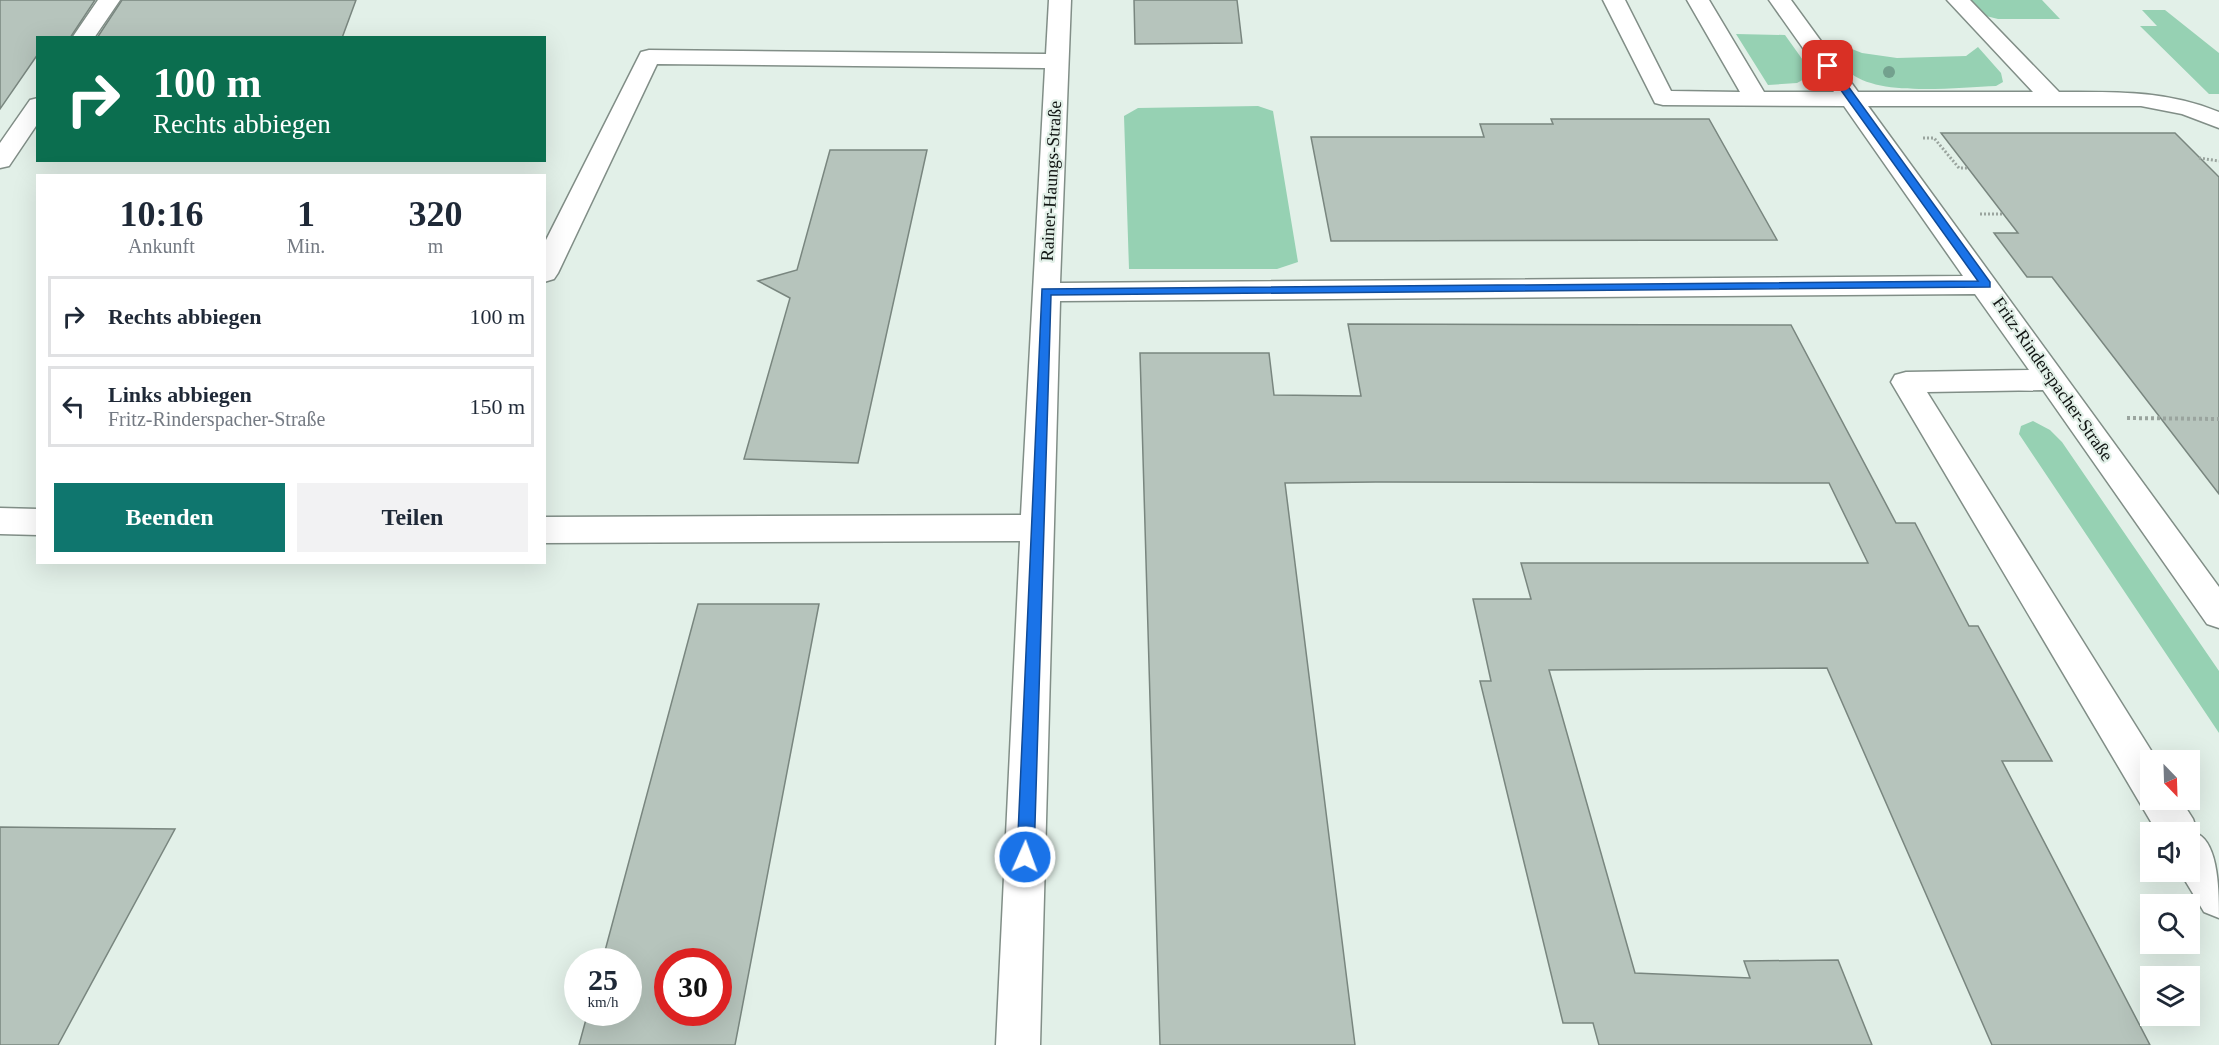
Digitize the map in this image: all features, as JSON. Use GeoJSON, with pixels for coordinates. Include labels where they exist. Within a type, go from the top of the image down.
{"type":"FeatureCollection","features":[{"type":"Feature","properties":{"kind":"street"},"geometry":{"type":"LineString","coordinates":[[84,36],[109,0]]}},
{"type":"Feature","properties":{"kind":"street","name":"Rainer-Haungs-Straße"},"geometry":{"type":"LineString","coordinates":[[1018,1045],[1046,292],[1060,0]]}},
{"type":"Feature","properties":{"kind":"street"},"geometry":{"type":"LineString","coordinates":[[1614,0],[1664,98],[2141,99],[2188,108],[2219,121]]}},
{"type":"Feature","properties":{"kind":"street"},"geometry":{"type":"LineString","coordinates":[[1698,0],[1756,99]]}},
{"type":"Feature","properties":{"kind":"street","name":"Fritz-Rinderspacher-Straße"},"geometry":{"type":"LineString","coordinates":[[1780,0],[1986,285],[2219,614]]}},
{"type":"Feature","properties":{"kind":"street"},"geometry":{"type":"LineString","coordinates":[[1958,0],[2053,99]]}},
{"type":"Feature","properties":{"kind":"street"},"geometry":{"type":"LineString","coordinates":[[546,269],[649,57],[1058,61]]}},
{"type":"Feature","properties":{"kind":"street"},"geometry":{"type":"LineString","coordinates":[[0,161],[36,108]]}},
{"type":"Feature","properties":{"kind":"street"},"geometry":{"type":"LineString","coordinates":[[1046,292],[1986,285]]}},
{"type":"Feature","properties":{"kind":"street"},"geometry":{"type":"LineString","coordinates":[[2053,380],[1906,382],[2140,768]]}},
{"type":"Feature","properties":{"kind":"street"},"geometry":{"type":"LineString","coordinates":[[0,521],[36,522]]}},
{"type":"Feature","properties":{"kind":"street"},"geometry":{"type":"LineString","coordinates":[[546,530],[1038,528]]}},
{"type":"Feature","properties":{"kind":"street"},"geometry":{"type":"LineString","coordinates":[[2200,867],[2219,898]]}},
{"type":"Feature","properties":{"kind":"path"},"geometry":{"type":"LineString","coordinates":[[1934,138],[1959,168],[1968,168]]}},
{"type":"Feature","properties":{"kind":"path"},"geometry":{"type":"LineString","coordinates":[[2199,158],[2219,161]]}},
{"type":"Feature","properties":{"kind":"path"},"geometry":{"type":"LineString","coordinates":[[2161,418],[2219,419]]}},
{"type":"Feature","properties":{"kind":"green space"},"geometry":{"type":"Polygon","coordinates":[[[1971,0],[2042,0],[2060,19],[1998,19],[1986,16],[1971,0]]]}},
{"type":"Feature","properties":{"kind":"green space"},"geometry":{"type":"Polygon","coordinates":[[[2142,10],[2165,10],[2219,53],[2219,94],[2209,94],[2140,26],[2157,26],[2142,10]]]}},
{"type":"Feature","properties":{"kind":"green space"},"geometry":{"type":"Polygon","coordinates":[[[1736,34],[1785,35],[1810,70],[1808,77],[1797,83],[1768,85],[1736,34]]]}},
{"type":"Feature","properties":{"kind":"green space"},"geometry":{"type":"Polygon","coordinates":[[[1829,40],[1862,53],[1897,58],[1966,56],[1978,47],[2001,73],[2003,82],[1996,86],[1940,89],[1878,85],[1848,71],[1829,40]]]}},
{"type":"Feature","properties":{"kind":"green space"},"geometry":{"type":"Polygon","coordinates":[[[1258,106],[1273,111],[1298,262],[1277,269],[1129,269],[1124,116],[1138,108],[1258,106]]]}},
{"type":"Feature","properties":{"kind":"green space"},"geometry":{"type":"Polygon","coordinates":[[[2033,421],[2050,430],[2062,442],[2219,671],[2219,733],[2019,434],[2021,426],[2033,421]]]}},
{"type":"Feature","properties":{"kind":"building"},"geometry":{"type":"Polygon","coordinates":[[[0,0],[95,0],[71,36],[36,36],[36,57],[0,109],[0,0]]]}},
{"type":"Feature","properties":{"kind":"building"},"geometry":{"type":"Polygon","coordinates":[[[122,0],[356,0],[343,36],[98,36],[122,0]]]}},
{"type":"Feature","properties":{"kind":"building"},"geometry":{"type":"Polygon","coordinates":[[[1134,0],[1237,0],[1242,43],[1135,44],[1134,0]]]}},
{"type":"Feature","properties":{"kind":"building"},"geometry":{"type":"Polygon","coordinates":[[[1551,119],[1709,119],[1777,240],[1331,241],[1311,137],[1484,137],[1480,124],[1553,124],[1551,119]]]}},
{"type":"Feature","properties":{"kind":"building"},"geometry":{"type":"Polygon","coordinates":[[[1941,133],[2175,133],[2219,177],[2219,494],[2052,277],[2027,277],[1994,233],[2018,233],[1941,133]]]}},
{"type":"Feature","properties":{"kind":"building"},"geometry":{"type":"Polygon","coordinates":[[[830,150],[927,150],[858,463],[744,459],[790,298],[758,281],[797,270],[830,150]]]}},
{"type":"Feature","properties":{"kind":"building"},"geometry":{"type":"Polygon","coordinates":[[[1348,324],[1791,325],[1896,523],[1915,523],[1969,626],[1978,626],[2052,761],[2002,761],[2150,1045],[1992,1045],[1827,668],[1549,670],[1635,973],[1750,978],[1744,961],[1838,960],[1872,1045],[1599,1045],[1593,1023],[1563,1023],[1480,681],[1491,681],[1473,599],[1531,599],[1521,563],[1868,563],[1829,483],[1376,482],[1285,483],[1355,1045],[1160,1045],[1140,353],[1269,353],[1274,395],[1361,396],[1348,324]]]}},
{"type":"Feature","properties":{"kind":"building"},"geometry":{"type":"Polygon","coordinates":[[[698,604],[819,604],[735,1045],[579,1045],[584,1026],[642,1026],[642,948],[606,948],[698,604]]]}},
{"type":"Feature","properties":{"kind":"building"},"geometry":{"type":"Polygon","coordinates":[[[0,827],[175,829],[58,1045],[0,1045],[0,827]]]}},
{"type":"Feature","properties":{"kind":"route"},"geometry":{"type":"LineString","coordinates":[[1025,857],[1046,292],[1986,285],[1828,66]]}}]}
